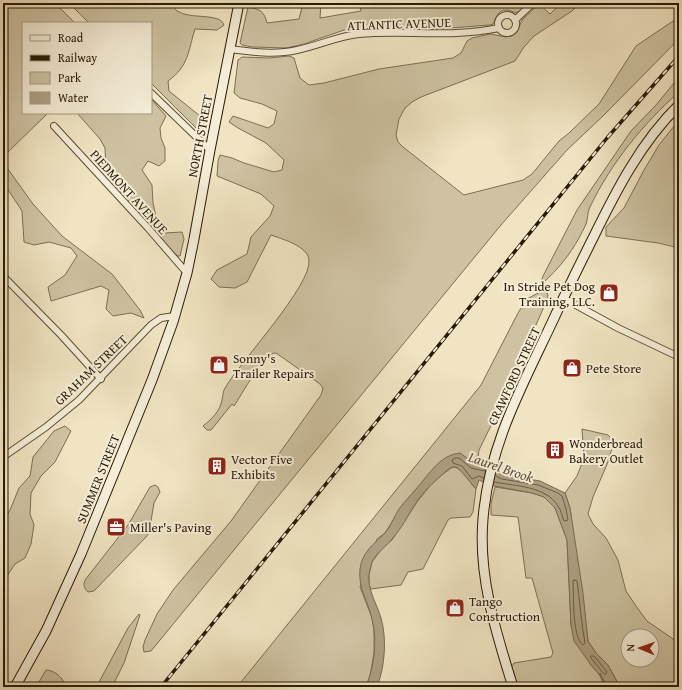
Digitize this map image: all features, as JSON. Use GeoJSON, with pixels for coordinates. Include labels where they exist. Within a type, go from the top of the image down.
{"type":"FeatureCollection","features":[{"type":"Feature","properties":{"kind":"main road","name":"NORTH STREET"},"geometry":{"type":"LineString","coordinates":[[187,273],[239,3]]}},
{"type":"Feature","properties":{"kind":"main road","name":"CRAWFORD STREET"},"geometry":{"type":"LineString","coordinates":[[513,687],[492,615],[482,554],[482,528],[491,467],[500,437],[511,410],[563,298],[607,210],[642,149],[659,126],[679,105]]}},
{"type":"Feature","properties":{"kind":"main road","name":"SUMMER STREET"},"geometry":{"type":"LineString","coordinates":[[15,687],[46,631],[81,554],[152,380],[175,316],[187,273]]}},
{"type":"Feature","properties":{"kind":"street","name":"ATLANTIC AVENUE"},"geometry":{"type":"LineString","coordinates":[[230,49],[263,52],[288,52],[335,38],[378,33],[450,34],[499,28],[503,32],[511,32],[516,25],[515,20],[533,3]]}},
{"type":"Feature","properties":{"kind":"street"},"geometry":{"type":"LineString","coordinates":[[499,28],[498,23],[503,16],[511,16],[515,20]]}},
{"type":"Feature","properties":{"kind":"street"},"geometry":{"type":"LineString","coordinates":[[152,94],[210,150]]}},
{"type":"Feature","properties":{"kind":"street","name":"PIEDMONT AVENUE"},"geometry":{"type":"LineString","coordinates":[[54,126],[148,228],[187,273]]}},
{"type":"Feature","properties":{"kind":"street"},"geometry":{"type":"LineString","coordinates":[[3,276],[61,335],[101,379]]}},
{"type":"Feature","properties":{"kind":"street"},"geometry":{"type":"LineString","coordinates":[[563,298],[618,328],[679,357]]}},
{"type":"Feature","properties":{"kind":"street","name":"GRAHAM STREET"},"geometry":{"type":"LineString","coordinates":[[3,456],[46,427],[79,400],[101,379],[151,325],[161,318],[175,316]]}},
{"type":"Feature","properties":{"kind":"green space"},"geometry":{"type":"Polygon","coordinates":[[[3,3],[55,3],[74,22],[22,22],[22,114],[47,114],[7,153],[5,165],[33,204],[62,236],[112,274],[140,310],[144,318],[131,313],[113,316],[106,309],[109,290],[101,286],[51,301],[48,287],[65,275],[77,256],[71,248],[49,242],[34,245],[24,242],[22,211],[3,182],[3,3]]]}},
{"type":"Feature","properties":{"kind":"green space"},"geometry":{"type":"Polygon","coordinates":[[[69,3],[171,3],[175,9],[180,12],[193,16],[220,20],[224,25],[217,30],[195,29],[184,64],[168,81],[169,91],[200,116],[204,124],[203,129],[199,131],[152,84],[152,22],[88,22],[69,3]]]}},
{"type":"Feature","properties":{"kind":"green space"},"geometry":{"type":"Polygon","coordinates":[[[303,3],[321,3],[320,18],[361,11],[359,3],[527,3],[522,10],[518,12],[507,10],[501,11],[497,15],[493,24],[490,25],[424,30],[374,28],[344,30],[304,44],[287,48],[252,47],[242,45],[240,43],[248,7],[261,11],[267,23],[299,19],[303,3]]]}},
{"type":"Feature","properties":{"kind":"green space"},"geometry":{"type":"Polygon","coordinates":[[[561,3],[580,3],[572,11],[534,36],[524,47],[515,61],[421,97],[405,108],[399,119],[396,135],[398,142],[464,195],[523,180],[532,174],[559,141],[599,104],[636,46],[679,17],[679,39],[567,150],[501,225],[151,651],[144,652],[143,647],[145,640],[157,614],[173,590],[231,521],[321,395],[323,388],[320,384],[276,353],[271,354],[247,384],[234,406],[232,404],[211,430],[207,430],[203,426],[217,411],[221,404],[224,389],[233,376],[288,305],[307,272],[309,260],[308,255],[299,247],[271,235],[247,282],[235,288],[219,287],[211,279],[217,270],[247,254],[251,237],[270,216],[274,206],[261,194],[217,176],[220,155],[274,172],[282,170],[284,160],[266,143],[229,122],[233,116],[268,128],[274,124],[277,111],[262,104],[240,98],[234,93],[238,60],[242,57],[269,58],[289,56],[294,58],[300,78],[309,85],[324,83],[379,69],[453,58],[461,53],[467,41],[472,38],[490,34],[506,37],[511,36],[517,32],[522,20],[539,4],[550,14],[561,3]]]}},
{"type":"Feature","properties":{"kind":"green space"},"geometry":{"type":"Polygon","coordinates":[[[679,77],[679,92],[653,117],[618,160],[598,191],[588,211],[586,224],[575,245],[558,267],[543,283],[541,283],[543,276],[577,210],[631,131],[656,105],[679,77]]]}},
{"type":"Feature","properties":{"kind":"green space"},"geometry":{"type":"Polygon","coordinates":[[[152,100],[166,116],[160,128],[161,138],[165,148],[165,161],[159,166],[148,161],[142,170],[152,185],[153,203],[158,226],[164,233],[182,232],[184,239],[180,256],[170,250],[109,178],[106,170],[105,148],[100,139],[78,114],[152,114],[152,100]]]}},
{"type":"Feature","properties":{"kind":"green space"},"geometry":{"type":"Polygon","coordinates":[[[679,120],[679,248],[658,243],[606,236],[606,227],[624,208],[659,145],[679,120]]]}},
{"type":"Feature","properties":{"kind":"green space"},"geometry":{"type":"Polygon","coordinates":[[[540,292],[547,292],[548,296],[546,302],[503,401],[479,450],[477,464],[473,464],[467,458],[417,488],[400,509],[385,533],[377,539],[360,587],[372,618],[374,630],[374,653],[370,676],[366,687],[237,687],[481,385],[518,313],[527,299],[540,292]]]}},
{"type":"Feature","properties":{"kind":"green space"},"geometry":{"type":"Polygon","coordinates":[[[65,426],[71,431],[55,462],[41,476],[31,493],[30,514],[34,525],[31,544],[25,558],[15,564],[3,582],[3,522],[10,510],[19,488],[30,476],[33,457],[54,431],[65,426]]]}},
{"type":"Feature","properties":{"kind":"green space"},"geometry":{"type":"Polygon","coordinates":[[[582,429],[608,435],[614,441],[608,462],[593,497],[588,514],[593,524],[606,538],[618,560],[626,591],[647,621],[657,628],[620,628],[620,668],[660,668],[660,630],[679,643],[679,687],[620,687],[608,665],[596,653],[588,641],[570,508],[565,493],[577,476],[584,458],[582,429]]]}},
{"type":"Feature","properties":{"kind":"green space"},"geometry":{"type":"Polygon","coordinates":[[[455,467],[464,474],[476,489],[473,512],[470,517],[451,518],[448,520],[423,569],[408,572],[401,585],[371,589],[369,585],[369,575],[372,562],[383,547],[392,540],[417,502],[433,482],[451,468],[455,467]]]}},
{"type":"Feature","properties":{"kind":"green space"},"geometry":{"type":"Polygon","coordinates":[[[155,485],[158,487],[160,492],[154,503],[149,533],[94,591],[88,592],[84,586],[85,580],[128,525],[150,487],[155,485]]]}},
{"type":"Feature","properties":{"kind":"green space"},"geometry":{"type":"Polygon","coordinates":[[[495,487],[532,493],[544,497],[555,508],[567,540],[571,625],[591,665],[610,687],[518,687],[511,667],[514,663],[551,657],[553,653],[532,578],[526,578],[518,517],[491,515],[491,504],[495,487]]]}},
{"type":"Feature","properties":{"kind":"green space"},"geometry":{"type":"Polygon","coordinates":[[[139,614],[140,615],[124,663],[112,687],[95,687],[128,628],[139,614]]]}},
{"type":"Feature","properties":{"kind":"green space"},"geometry":{"type":"Polygon","coordinates":[[[46,670],[59,676],[67,687],[36,687],[46,670]]]}},
{"type":"Feature","properties":{"kind":"water"},"geometry":{"type":"Polygon","coordinates":[[[460,453],[473,464],[484,466],[503,475],[540,481],[565,493],[570,508],[583,593],[588,641],[596,653],[608,665],[620,687],[610,687],[591,665],[574,641],[571,625],[567,540],[555,508],[544,497],[532,493],[489,485],[479,480],[476,489],[460,470],[454,467],[447,470],[425,491],[396,535],[376,555],[372,562],[369,574],[369,585],[383,626],[384,652],[382,670],[377,687],[366,687],[373,662],[375,636],[372,619],[360,583],[360,569],[363,558],[369,549],[385,533],[401,506],[436,466],[447,457],[460,453]]]}},
{"type":"Feature","properties":{"kind":"waterway","name":"Laurel Brook"},"geometry":{"type":"LineString","coordinates":[[600,674],[605,687]]}},
{"type":"Feature","properties":{"kind":"railway"},"geometry":{"type":"LineString","coordinates":[[161,687],[607,138],[679,56]]}},
{"type":"Feature","properties":{"kind":"place","name":"In Stride Pet Dog Training, LLC."},"geometry":{"type":"Point","coordinates":[609,293]}},
{"type":"Feature","properties":{"kind":"place","name":"Sonny's Trailer Repairs"},"geometry":{"type":"Point","coordinates":[219,365]}},
{"type":"Feature","properties":{"kind":"place","name":"Pete Store"},"geometry":{"type":"Point","coordinates":[572,368]}},
{"type":"Feature","properties":{"kind":"place","name":"Wonderbread Bakery Outlet"},"geometry":{"type":"Point","coordinates":[555,450]}},
{"type":"Feature","properties":{"kind":"place","name":"Vector Five Exhibits"},"geometry":{"type":"Point","coordinates":[217,466]}},
{"type":"Feature","properties":{"kind":"place","name":"Miller's Paving"},"geometry":{"type":"Point","coordinates":[116,527]}},
{"type":"Feature","properties":{"kind":"place","name":"Tango Construction"},"geometry":{"type":"Point","coordinates":[455,608]}}]}
